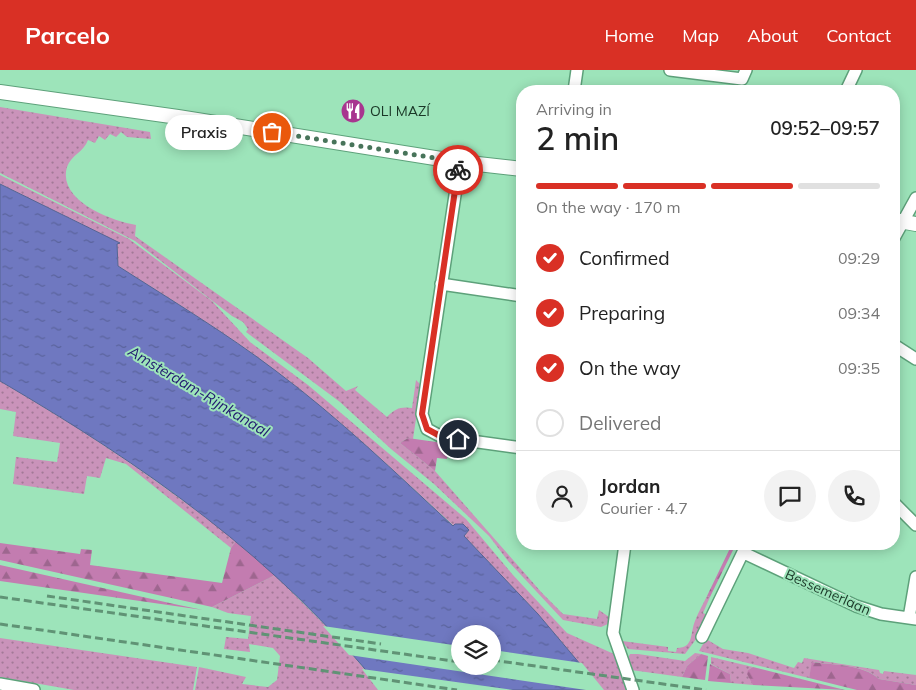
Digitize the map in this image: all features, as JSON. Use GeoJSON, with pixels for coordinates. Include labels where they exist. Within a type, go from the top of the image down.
{"type":"FeatureCollection","features":[{"type":"Feature","properties":{"kind":"main road"},"geometry":{"type":"LineString","coordinates":[[0,92],[178,117],[460,162],[516,168]]}},
{"type":"Feature","properties":{"kind":"street"},"geometry":{"type":"LineString","coordinates":[[575,85],[577,70]]}},
{"type":"Feature","properties":{"kind":"street"},"geometry":{"type":"LineString","coordinates":[[674,70],[744,75]]}},
{"type":"Feature","properties":{"kind":"street"},"geometry":{"type":"LineString","coordinates":[[849,85],[856,70]]}},
{"type":"Feature","properties":{"kind":"street"},"geometry":{"type":"LineString","coordinates":[[460,162],[422,414],[427,429],[442,437],[516,447]]}},
{"type":"Feature","properties":{"kind":"street"},"geometry":{"type":"LineString","coordinates":[[904,222],[916,198]]}},
{"type":"Feature","properties":{"kind":"street"},"geometry":{"type":"LineString","coordinates":[[441,284],[516,295]]}},
{"type":"Feature","properties":{"kind":"street"},"geometry":{"type":"LineString","coordinates":[[900,349],[916,359]]}},
{"type":"Feature","properties":{"kind":"street"},"geometry":{"type":"LineString","coordinates":[[900,509],[916,525]]}},
{"type":"Feature","properties":{"kind":"street"},"geometry":{"type":"LineString","coordinates":[[624,550],[613,633],[633,690]]}},
{"type":"Feature","properties":{"kind":"street"},"geometry":{"type":"LineString","coordinates":[[702,637],[745,550]]}},
{"type":"Feature","properties":{"kind":"street","name":"Bessemerlaan"},"geometry":{"type":"LineString","coordinates":[[747,550],[856,606],[881,614],[912,618]]}},
{"type":"Feature","properties":{"kind":"street"},"geometry":{"type":"LineString","coordinates":[[912,618],[916,577]]}},
{"type":"Feature","properties":{"kind":"street"},"geometry":{"type":"LineString","coordinates":[[0,684],[34,690]]}},
{"type":"Feature","properties":{"kind":"shaded area"},"geometry":{"type":"Polygon","coordinates":[[[0,107],[150,132],[151,139],[127,137],[121,132],[116,137],[110,134],[105,140],[99,136],[95,143],[88,140],[84,148],[71,159],[67,167],[66,179],[70,190],[78,199],[101,214],[136,225],[135,236],[308,358],[346,391],[358,386],[355,390],[387,417],[398,409],[404,407],[412,408],[416,380],[421,385],[413,439],[408,438],[400,443],[435,471],[542,593],[563,614],[597,619],[599,610],[609,617],[608,624],[601,627],[563,620],[508,561],[489,536],[434,484],[391,449],[340,402],[246,332],[248,329],[243,322],[232,316],[135,241],[0,173],[0,107]]]}},
{"type":"Feature","properties":{"kind":"shaded area"},"geometry":{"type":"Polygon","coordinates":[[[0,175],[129,239],[212,301],[250,342],[308,385],[466,519],[513,575],[567,633],[614,654],[627,690],[602,690],[538,614],[464,536],[469,530],[463,524],[454,526],[367,446],[299,389],[238,343],[118,266],[117,244],[119,243],[0,184],[0,175]]]}},
{"type":"Feature","properties":{"kind":"shaded area"},"geometry":{"type":"Polygon","coordinates":[[[0,381],[121,457],[236,541],[231,548],[126,464],[106,458],[100,478],[87,476],[84,494],[13,484],[16,457],[57,462],[60,443],[13,436],[16,412],[0,409],[0,381]]]}},
{"type":"Feature","properties":{"kind":"shaded area"},"geometry":{"type":"Polygon","coordinates":[[[275,575],[339,639],[382,690],[195,690],[199,667],[246,677],[242,684],[268,687],[277,680],[280,656],[273,648],[249,644],[250,652],[224,649],[226,637],[248,639],[251,616],[228,613],[212,607],[275,575]]]}},
{"type":"Feature","properties":{"kind":"shaded area"},"geometry":{"type":"Polygon","coordinates":[[[707,596],[710,597],[703,613],[707,615],[699,635],[685,654],[628,649],[622,641],[668,647],[668,651],[676,652],[677,648],[689,643],[695,621],[707,596]]]}},
{"type":"Feature","properties":{"kind":"shaded area"},"geometry":{"type":"Polygon","coordinates":[[[0,638],[197,667],[193,690],[74,690],[0,677],[0,638]]]}},
{"type":"Feature","properties":{"kind":"shaded area"},"geometry":{"type":"Polygon","coordinates":[[[706,639],[723,649],[748,653],[794,668],[798,662],[802,663],[804,658],[879,670],[883,674],[884,671],[916,675],[916,685],[879,679],[865,670],[857,668],[813,662],[809,678],[699,651],[706,639]]]}},
{"type":"Feature","properties":{"kind":"shaded area"},"geometry":{"type":"Polygon","coordinates":[[[695,653],[701,654],[687,666],[682,677],[631,670],[627,660],[630,654],[638,654],[685,661],[695,653]]]}},
{"type":"Feature","properties":{"kind":"shaded area"},"geometry":{"type":"Polygon","coordinates":[[[711,657],[753,667],[748,670],[753,685],[731,683],[730,674],[711,664],[711,657]]]}},
{"type":"Feature","properties":{"kind":"green space"},"geometry":{"type":"Polygon","coordinates":[[[408,438],[450,444],[447,459],[437,458],[435,471],[400,443],[408,438]]]}},
{"type":"Feature","properties":{"kind":"green space"},"geometry":{"type":"Polygon","coordinates":[[[236,541],[275,575],[212,607],[0,560],[0,543],[80,554],[81,549],[92,550],[90,565],[222,583],[231,548],[236,541]]]}},
{"type":"Feature","properties":{"kind":"green space"},"geometry":{"type":"Polygon","coordinates":[[[729,550],[733,550],[710,597],[707,596],[729,550]]]}},
{"type":"Feature","properties":{"kind":"green space"},"geometry":{"type":"Polygon","coordinates":[[[0,565],[174,604],[203,610],[0,581],[0,565]]]}},
{"type":"Feature","properties":{"kind":"green space"},"geometry":{"type":"Polygon","coordinates":[[[701,654],[708,656],[705,680],[682,677],[687,666],[701,654]]]}},
{"type":"Feature","properties":{"kind":"green space"},"geometry":{"type":"Polygon","coordinates":[[[812,662],[865,670],[879,679],[916,685],[916,690],[857,690],[809,678],[812,662]]]}},
{"type":"Feature","properties":{"kind":"green space"},"geometry":{"type":"Polygon","coordinates":[[[710,664],[730,674],[731,683],[708,681],[710,664]]]}},
{"type":"Feature","properties":{"kind":"green space"},"geometry":{"type":"Polygon","coordinates":[[[753,667],[845,690],[753,685],[747,674],[748,670],[753,667]]]}},
{"type":"Feature","properties":{"kind":"water","name":"Amsterdam-Rijnkanaal"},"geometry":{"type":"Polygon","coordinates":[[[0,184],[120,243],[117,244],[118,266],[218,330],[276,371],[345,427],[453,526],[455,524],[463,524],[469,530],[464,536],[538,614],[602,690],[382,690],[342,643],[299,598],[253,557],[206,518],[156,481],[53,413],[0,381],[0,184]]]}},
{"type":"Feature","properties":{"kind":"pier"},"geometry":{"type":"Polygon","coordinates":[[[323,626],[451,645],[451,670],[349,655],[323,626]]]}},
{"type":"Feature","properties":{"kind":"pier"},"geometry":{"type":"Polygon","coordinates":[[[501,651],[582,663],[604,690],[586,690],[484,675],[501,675],[501,651]]]}},
{"type":"Feature","properties":{"kind":"pier"},"geometry":{"type":"Polygon","coordinates":[[[362,669],[513,690],[378,690],[362,669]]]}},
{"type":"Feature","properties":{"kind":"railway"},"geometry":{"type":"LineString","coordinates":[[47,596],[381,644]]}},
{"type":"Feature","properties":{"kind":"railway"},"geometry":{"type":"LineString","coordinates":[[0,597],[451,661]]}},
{"type":"Feature","properties":{"kind":"railway"},"geometry":{"type":"LineString","coordinates":[[0,624],[457,690]]}},
{"type":"Feature","properties":{"kind":"railway"},"geometry":{"type":"LineString","coordinates":[[501,661],[706,690]]}},
{"type":"Feature","properties":{"kind":"way so far"},"geometry":{"type":"LineString","coordinates":[[272,132],[460,162],[458,170]]}},
{"type":"Feature","properties":{"kind":"place","name":"OLI MAZÍ"},"geometry":{"type":"Point","coordinates":[353,111]}},
{"type":"Feature","properties":{"kind":"place","name":"Praxis"},"geometry":{"type":"Point","coordinates":[272,132]}},
{"type":"Feature","properties":{"kind":"route"},"geometry":{"type":"LineString","coordinates":[[458,170],[422,414],[427,429],[442,437],[458,439]]}}]}
